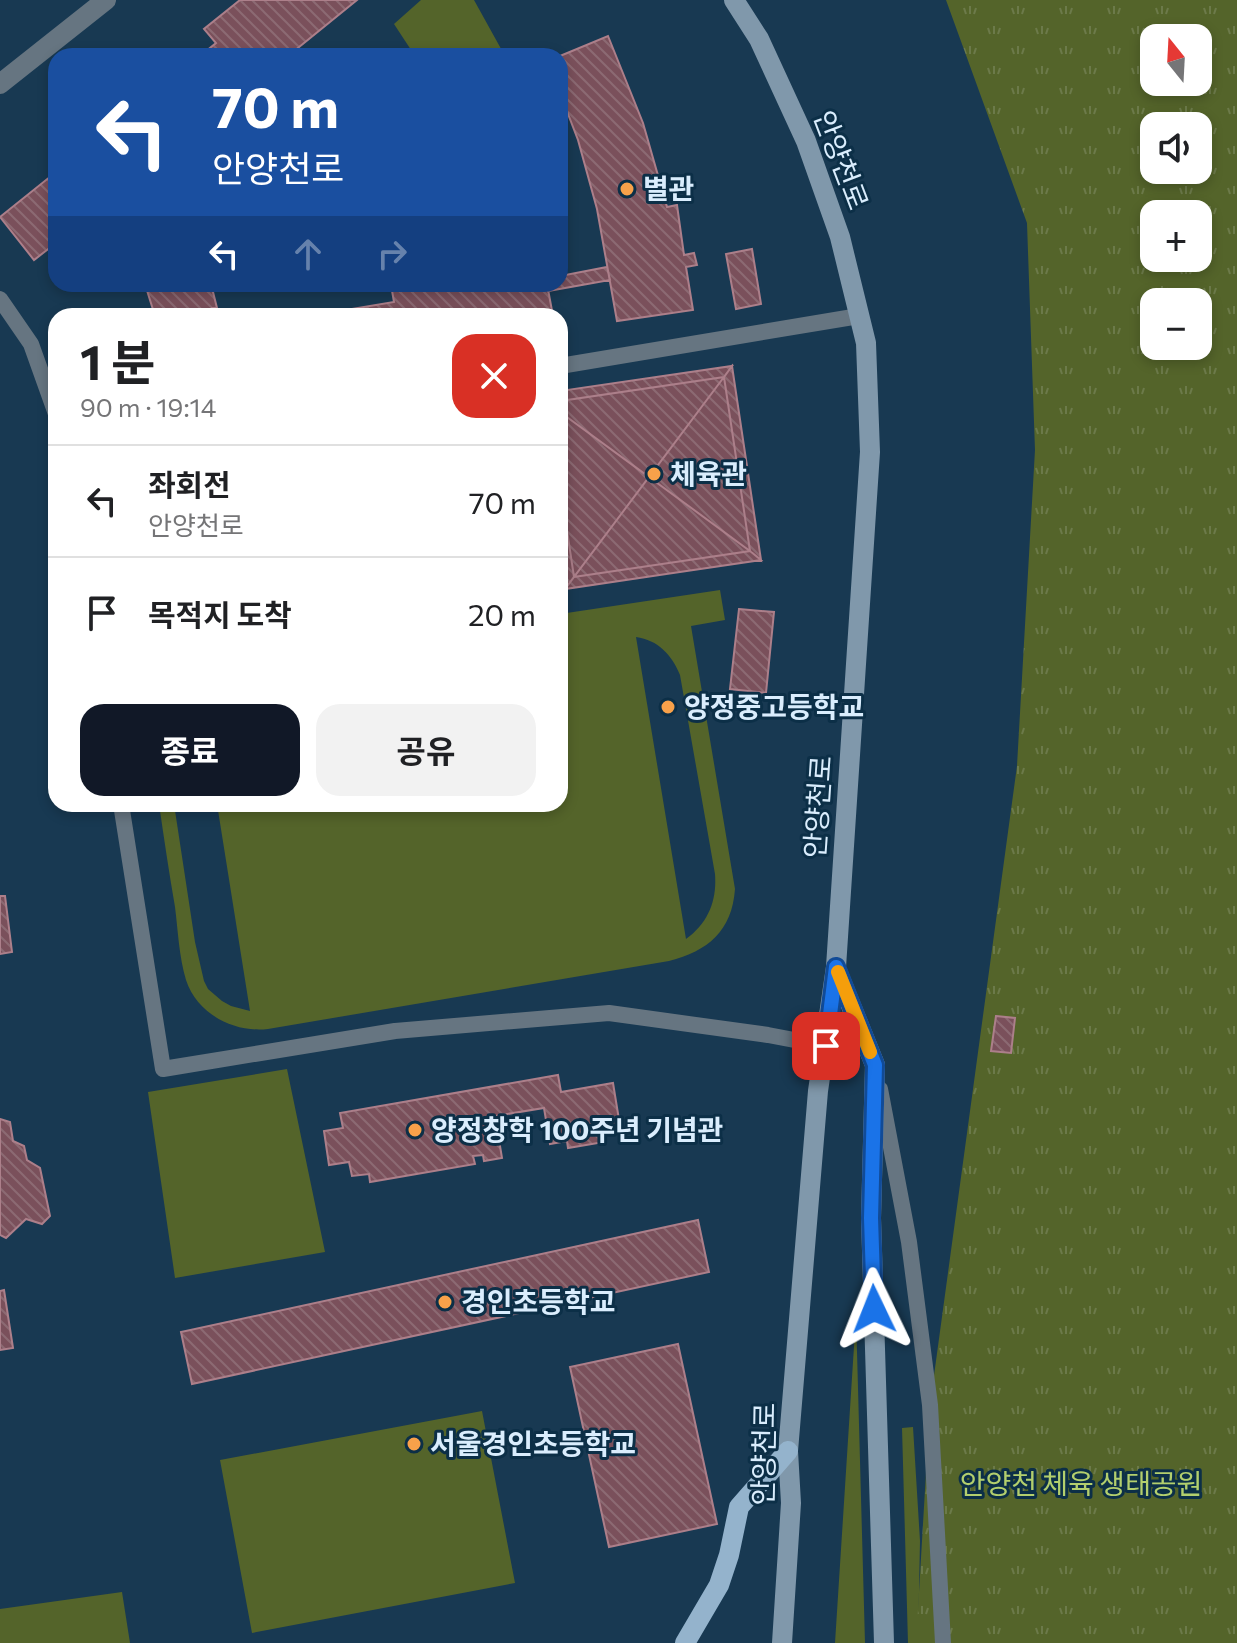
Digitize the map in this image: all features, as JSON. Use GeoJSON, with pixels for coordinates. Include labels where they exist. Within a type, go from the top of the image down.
{"type":"FeatureCollection","features":[{"type":"Feature","properties":{"kind":"main road","name":"안양천로"},"geometry":{"type":"LineString","coordinates":[[734,0],[759,39],[806,141],[840,237],[866,343],[870,452],[836,967],[818,1091],[788,1451],[791,1503],[782,1643]]}},
{"type":"Feature","properties":{"kind":"main road"},"geometry":{"type":"LineString","coordinates":[[836,967],[875,1065],[871,1218],[884,1643]]}},
{"type":"Feature","properties":{"kind":"main road"},"geometry":{"type":"LineString","coordinates":[[685,1643],[719,1585],[739,1507],[788,1451]]}},
{"type":"Feature","properties":{"kind":"street"},"geometry":{"type":"LineString","coordinates":[[0,84],[106,0]]}},
{"type":"Feature","properties":{"kind":"lane"},"geometry":{"type":"LineString","coordinates":[[0,299],[31,344],[48,392]]}},
{"type":"Feature","properties":{"kind":"lane"},"geometry":{"type":"LineString","coordinates":[[568,365],[859,316]]}},
{"type":"Feature","properties":{"kind":"lane"},"geometry":{"type":"LineString","coordinates":[[122,812],[163,1069],[395,1031],[609,1013],[826,1046]]}},
{"type":"Feature","properties":{"kind":"lane"},"geometry":{"type":"LineString","coordinates":[[875,1065],[909,1242],[930,1405],[943,1643]]}},
{"type":"Feature","properties":{"kind":"green space"},"geometry":{"type":"Polygon","coordinates":[[[421,0],[474,0],[501,48],[410,48],[394,24],[421,0]]]}},
{"type":"Feature","properties":{"kind":"green space","name":"안양천 체육 생태공원"},"geometry":{"type":"Polygon","coordinates":[[[946,0],[1237,0],[1237,1643],[916,1643],[930,1405],[1017,766],[1035,450],[1027,223],[946,0]]]}},
{"type":"Feature","properties":{"kind":"green space"},"geometry":{"type":"Polygon","coordinates":[[[720,590],[725,620],[691,626],[735,889],[729,917],[716,937],[695,951],[669,961],[268,1029],[242,1028],[208,1012],[191,992],[186,980],[160,812],[175,812],[204,981],[222,1001],[250,1011],[218,812],[568,812],[568,613],[720,590]],[[636,637],[686,939],[710,911],[715,874],[680,675],[673,661],[651,641],[636,637]]]}},
{"type":"Feature","properties":{"kind":"green space"},"geometry":{"type":"Polygon","coordinates":[[[287,1069],[325,1252],[175,1278],[148,1092],[287,1069]]]}},
{"type":"Feature","properties":{"kind":"green space"},"geometry":{"type":"Polygon","coordinates":[[[856,1315],[865,1643],[835,1643],[856,1315]]]}},
{"type":"Feature","properties":{"kind":"green space"},"geometry":{"type":"Polygon","coordinates":[[[482,1411],[515,1583],[252,1633],[220,1460],[482,1411]]]}},
{"type":"Feature","properties":{"kind":"green space"},"geometry":{"type":"Polygon","coordinates":[[[913,1427],[920,1541],[918,1643],[908,1643],[902,1428],[913,1427]]]}},
{"type":"Feature","properties":{"kind":"green space"},"geometry":{"type":"Polygon","coordinates":[[[122,1592],[130,1643],[0,1643],[0,1609],[122,1592]]]}},
{"type":"Feature","properties":{"kind":"building"},"geometry":{"type":"Polygon","coordinates":[[[240,0],[357,0],[298,48],[210,48],[216,43],[204,29],[240,0]]]}},
{"type":"Feature","properties":{"kind":"building","name":"별관"},"geometry":{"type":"Polygon","coordinates":[[[608,36],[643,123],[667,207],[677,205],[684,255],[694,253],[697,265],[686,267],[693,310],[617,321],[597,209],[568,114],[568,53],[608,36]]]}},
{"type":"Feature","properties":{"kind":"building"},"geometry":{"type":"Polygon","coordinates":[[[48,178],[48,249],[34,260],[0,217],[48,178]]]}},
{"type":"Feature","properties":{"kind":"building"},"geometry":{"type":"Polygon","coordinates":[[[752,249],[761,304],[736,309],[726,254],[752,249]]]}},
{"type":"Feature","properties":{"kind":"building"},"geometry":{"type":"Polygon","coordinates":[[[607,267],[610,280],[568,287],[568,274],[607,267]]]}},
{"type":"Feature","properties":{"kind":"building"},"geometry":{"type":"Polygon","coordinates":[[[148,292],[213,292],[217,308],[212,308],[152,308],[148,292]]]}},
{"type":"Feature","properties":{"kind":"building"},"geometry":{"type":"Polygon","coordinates":[[[392,292],[548,292],[552,308],[358,308],[394,302],[392,292]]]}},
{"type":"Feature","properties":{"kind":"building","name":"체육관"},"geometry":{"type":"Polygon","coordinates":[[[732,366],[761,560],[568,589],[568,390],[732,366]]]}},
{"type":"Feature","properties":{"kind":"building"},"geometry":{"type":"Polygon","coordinates":[[[732,366],[761,560],[750,551],[724,377],[732,366]]]}},
{"type":"Feature","properties":{"kind":"building"},"geometry":{"type":"Polygon","coordinates":[[[732,366],[724,377],[568,400],[568,390],[732,366]]]}},
{"type":"Feature","properties":{"kind":"building"},"geometry":{"type":"Polygon","coordinates":[[[724,377],[649,477],[568,418],[568,400],[724,377]]]}},
{"type":"Feature","properties":{"kind":"building"},"geometry":{"type":"Polygon","coordinates":[[[724,377],[750,551],[649,477],[724,377]]]}},
{"type":"Feature","properties":{"kind":"building"},"geometry":{"type":"Polygon","coordinates":[[[568,418],[649,477],[574,577],[568,537],[568,418]]]}},
{"type":"Feature","properties":{"kind":"building"},"geometry":{"type":"Polygon","coordinates":[[[649,477],[750,551],[574,577],[649,477]]]}},
{"type":"Feature","properties":{"kind":"building"},"geometry":{"type":"Polygon","coordinates":[[[568,537],[574,577],[568,585],[568,537]]]}},
{"type":"Feature","properties":{"kind":"building"},"geometry":{"type":"Polygon","coordinates":[[[750,551],[761,560],[568,589],[574,577],[750,551]]]}},
{"type":"Feature","properties":{"kind":"building"},"geometry":{"type":"Polygon","coordinates":[[[739,609],[774,612],[766,693],[730,689],[739,609]]]}},
{"type":"Feature","properties":{"kind":"building"},"geometry":{"type":"Polygon","coordinates":[[[0,896],[5,896],[12,952],[0,954],[0,896]]]}},
{"type":"Feature","properties":{"kind":"building"},"geometry":{"type":"Polygon","coordinates":[[[996,1016],[1015,1018],[1011,1053],[991,1051],[996,1016]]]}},
{"type":"Feature","properties":{"kind":"building","name":"양정창학 100주년 기념관"},"geometry":{"type":"Polygon","coordinates":[[[558,1075],[561,1092],[613,1083],[621,1132],[603,1135],[604,1142],[568,1148],[567,1141],[550,1144],[544,1108],[495,1116],[502,1158],[484,1161],[483,1155],[473,1156],[475,1164],[370,1182],[369,1174],[352,1176],[349,1162],[329,1165],[324,1131],[343,1128],[340,1113],[558,1075]]]}},
{"type":"Feature","properties":{"kind":"building"},"geometry":{"type":"Polygon","coordinates":[[[0,1119],[10,1122],[13,1141],[24,1146],[27,1160],[40,1168],[50,1216],[42,1224],[26,1219],[6,1238],[0,1235],[0,1119]]]}},
{"type":"Feature","properties":{"kind":"building","name":"경인초등학교"},"geometry":{"type":"Polygon","coordinates":[[[698,1220],[709,1272],[192,1384],[181,1332],[698,1220]]]}},
{"type":"Feature","properties":{"kind":"building"},"geometry":{"type":"Polygon","coordinates":[[[4,1290],[13,1348],[0,1350],[0,1291],[4,1290]]]}},
{"type":"Feature","properties":{"kind":"building"},"geometry":{"type":"Polygon","coordinates":[[[678,1344],[717,1524],[609,1547],[570,1367],[678,1344]]]}},
{"type":"Feature","properties":{"kind":"slow traffic"},"geometry":{"type":"LineString","coordinates":[[838,972],[870,1052]]}},
{"type":"Feature","properties":{"kind":"place","name":"별관"},"geometry":{"type":"Point","coordinates":[627,189]}},
{"type":"Feature","properties":{"kind":"place","name":"체육관"},"geometry":{"type":"Point","coordinates":[654,474]}},
{"type":"Feature","properties":{"kind":"place","name":"양정중고등학교"},"geometry":{"type":"Point","coordinates":[668,707]}},
{"type":"Feature","properties":{"kind":"place","name":"양정창학 100주년 기념관"},"geometry":{"type":"Point","coordinates":[415,1130]}},
{"type":"Feature","properties":{"kind":"place","name":"경인초등학교"},"geometry":{"type":"Point","coordinates":[445,1302]}},
{"type":"Feature","properties":{"kind":"place","name":"서울경인초등학교"},"geometry":{"type":"Point","coordinates":[414,1444]}},
{"type":"Feature","properties":{"kind":"route"},"geometry":{"type":"LineString","coordinates":[[826,1046],[836,967],[875,1065],[871,1218],[874,1309]]}}]}
